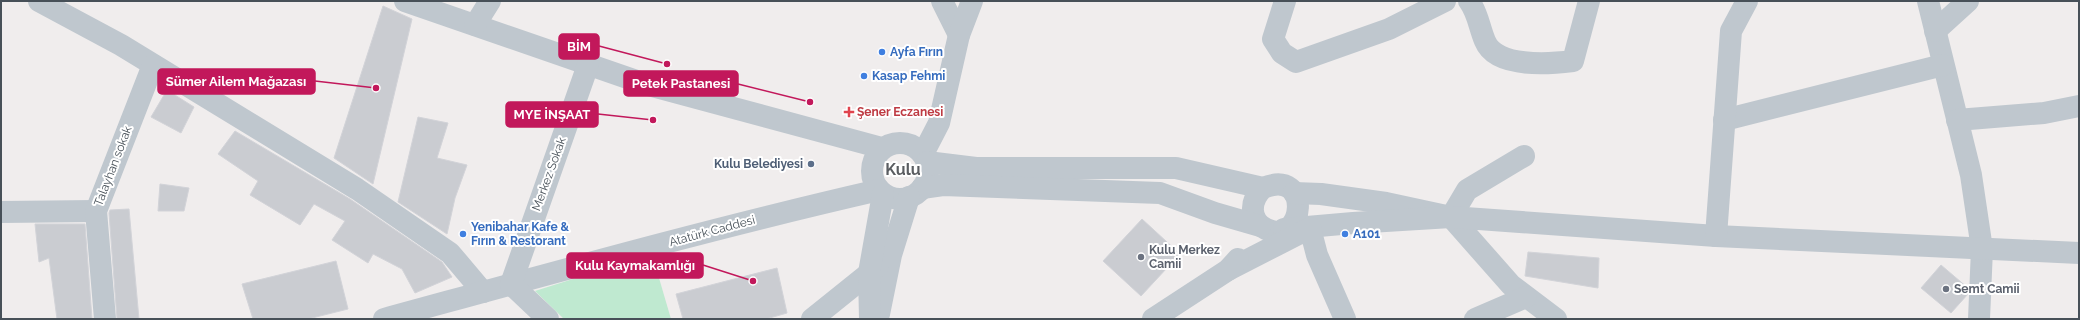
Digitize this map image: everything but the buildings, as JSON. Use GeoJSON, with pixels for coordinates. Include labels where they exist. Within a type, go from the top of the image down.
{"type":"FeatureCollection","features":[{"type":"Feature","properties":{"kind":"street"},"geometry":{"type":"LineString","coordinates":[[39,1],[152,65],[357,189],[450,253],[483,292]]}},
{"type":"Feature","properties":{"kind":"street"},"geometry":{"type":"LineString","coordinates":[[405,1],[648,85],[882,148]]}},
{"type":"Feature","properties":{"kind":"street"},"geometry":{"type":"LineString","coordinates":[[475,25],[490,1]]}},
{"type":"Feature","properties":{"kind":"street"},"geometry":{"type":"LineString","coordinates":[[942,1],[959,36]]}},
{"type":"Feature","properties":{"kind":"street"},"geometry":{"type":"LineString","coordinates":[[878,319],[891,256],[916,193],[928,176],[925,158],[940,123],[959,36],[972,1]]}},
{"type":"Feature","properties":{"kind":"street"},"geometry":{"type":"LineString","coordinates":[[1285,1],[1273,39],[1282,53],[1296,62],[1389,29],[1445,1]]}},
{"type":"Feature","properties":{"kind":"street"},"geometry":{"type":"LineString","coordinates":[[1469,1],[1474,8],[1485,42],[1496,54],[1511,61],[1552,64],[1573,61],[1589,1]]}},
{"type":"Feature","properties":{"kind":"street"},"geometry":{"type":"LineString","coordinates":[[1716,236],[1732,1]]}},
{"type":"Feature","properties":{"kind":"street"},"geometry":{"type":"LineString","coordinates":[[1731,31],[1747,1]]}},
{"type":"Feature","properties":{"kind":"street"},"geometry":{"type":"LineString","coordinates":[[1928,1],[1942,65],[1971,174],[1982,249],[1980,319]]}},
{"type":"Feature","properties":{"kind":"street"},"geometry":{"type":"LineString","coordinates":[[1935,31],[1968,1]]}},
{"type":"Feature","properties":{"kind":"street","name":"Talayhan sokak"},"geometry":{"type":"LineString","coordinates":[[105,319],[96,211],[152,65]]}},
{"type":"Feature","properties":{"kind":"street","name":"Merkez Sokak"},"geometry":{"type":"LineString","coordinates":[[511,284],[588,65]]}},
{"type":"Feature","properties":{"kind":"street"},"geometry":{"type":"LineString","coordinates":[[1724,120],[1942,65]]}},
{"type":"Feature","properties":{"kind":"street"},"geometry":{"type":"LineString","coordinates":[[1957,120],[2044,113],[2079,106]]}},
{"type":"Feature","properties":{"kind":"street"},"geometry":{"type":"LineString","coordinates":[[1263,188],[1176,168],[976,168],[925,158],[908,143],[890,144],[882,148],[874,158],[871,171],[873,180],[881,192],[900,199],[943,185],[1160,193],[1215,213],[1271,228],[1310,228],[1354,223],[1451,217],[1716,236],[1982,249],[2076,257]]}},
{"type":"Feature","properties":{"kind":"street"},"geometry":{"type":"LineString","coordinates":[[1451,217],[1467,190],[1524,156]]}},
{"type":"Feature","properties":{"kind":"street"},"geometry":{"type":"LineString","coordinates":[[1228,270],[1271,228],[1292,225],[1299,210],[1298,201],[1294,193],[1279,185],[1271,185],[1263,188],[1256,194],[1253,202],[1252,211],[1255,219],[1271,228]]}},
{"type":"Feature","properties":{"kind":"street"},"geometry":{"type":"LineString","coordinates":[[870,319],[869,273],[881,192]]}},
{"type":"Feature","properties":{"kind":"street","name":"Atatürk Caddesi"},"geometry":{"type":"LineString","coordinates":[[384,319],[511,284],[791,211],[881,192]]}},
{"type":"Feature","properties":{"kind":"street"},"geometry":{"type":"LineString","coordinates":[[1294,193],[1321,194],[1386,203],[1451,217],[1511,285],[1556,319]]}},
{"type":"Feature","properties":{"kind":"street"},"geometry":{"type":"LineString","coordinates":[[1,212],[96,211]]}},
{"type":"Feature","properties":{"kind":"street"},"geometry":{"type":"LineString","coordinates":[[1153,319],[1228,270],[1310,228]]}},
{"type":"Feature","properties":{"kind":"street"},"geometry":{"type":"LineString","coordinates":[[1310,228],[1317,254],[1345,319]]}},
{"type":"Feature","properties":{"kind":"street"},"geometry":{"type":"LineString","coordinates":[[812,319],[891,256]]}},
{"type":"Feature","properties":{"kind":"street"},"geometry":{"type":"LineString","coordinates":[[511,284],[548,319]]}},
{"type":"Feature","properties":{"kind":"street"},"geometry":{"type":"LineString","coordinates":[[1475,319],[1526,297]]}},
{"type":"Feature","properties":{"kind":"green space"},"geometry":{"type":"Polygon","coordinates":[[[652,254],[671,319],[564,319],[535,291],[652,254]]]}},
{"type":"Feature","properties":{"kind":"place","name":"Ayfa Fırın"},"geometry":{"type":"Point","coordinates":[882,52]}},
{"type":"Feature","properties":{"kind":"place","name":"BİM"},"geometry":{"type":"Point","coordinates":[667,64]}},
{"type":"Feature","properties":{"kind":"place","name":"Kasap Fehmi"},"geometry":{"type":"Point","coordinates":[864,76]}},
{"type":"Feature","properties":{"kind":"place","name":"Sümer Ailem Mağazası"},"geometry":{"type":"Point","coordinates":[376,88]}},
{"type":"Feature","properties":{"kind":"place","name":"Petek Pastanesi"},"geometry":{"type":"Point","coordinates":[810,102]}},
{"type":"Feature","properties":{"kind":"place","name":"Şener Eczanesi"},"geometry":{"type":"Point","coordinates":[849,112]}},
{"type":"Feature","properties":{"kind":"place","name":"MYE İNŞAAT"},"geometry":{"type":"Point","coordinates":[653,120]}},
{"type":"Feature","properties":{"kind":"place","name":"Kulu Belediyesi"},"geometry":{"type":"Point","coordinates":[811,164]}},
{"type":"Feature","properties":{"kind":"place","name":"Yenibahar Kafe & Fırın & Restorant"},"geometry":{"type":"Point","coordinates":[463,234]}},
{"type":"Feature","properties":{"kind":"place","name":"A101"},"geometry":{"type":"Point","coordinates":[1345,234]}},
{"type":"Feature","properties":{"kind":"place","name":"Kulu Merkez Camii"},"geometry":{"type":"Point","coordinates":[1141,257]}},
{"type":"Feature","properties":{"kind":"place","name":"Kulu Kaymakamlığı"},"geometry":{"type":"Point","coordinates":[753,281]}},
{"type":"Feature","properties":{"kind":"place","name":"Semt Camii"},"geometry":{"type":"Point","coordinates":[1946,289]}},
{"type":"Feature","properties":{"kind":"district","name":"Kulu"},"geometry":{"type":"Point","coordinates":[903,169]}}]}
